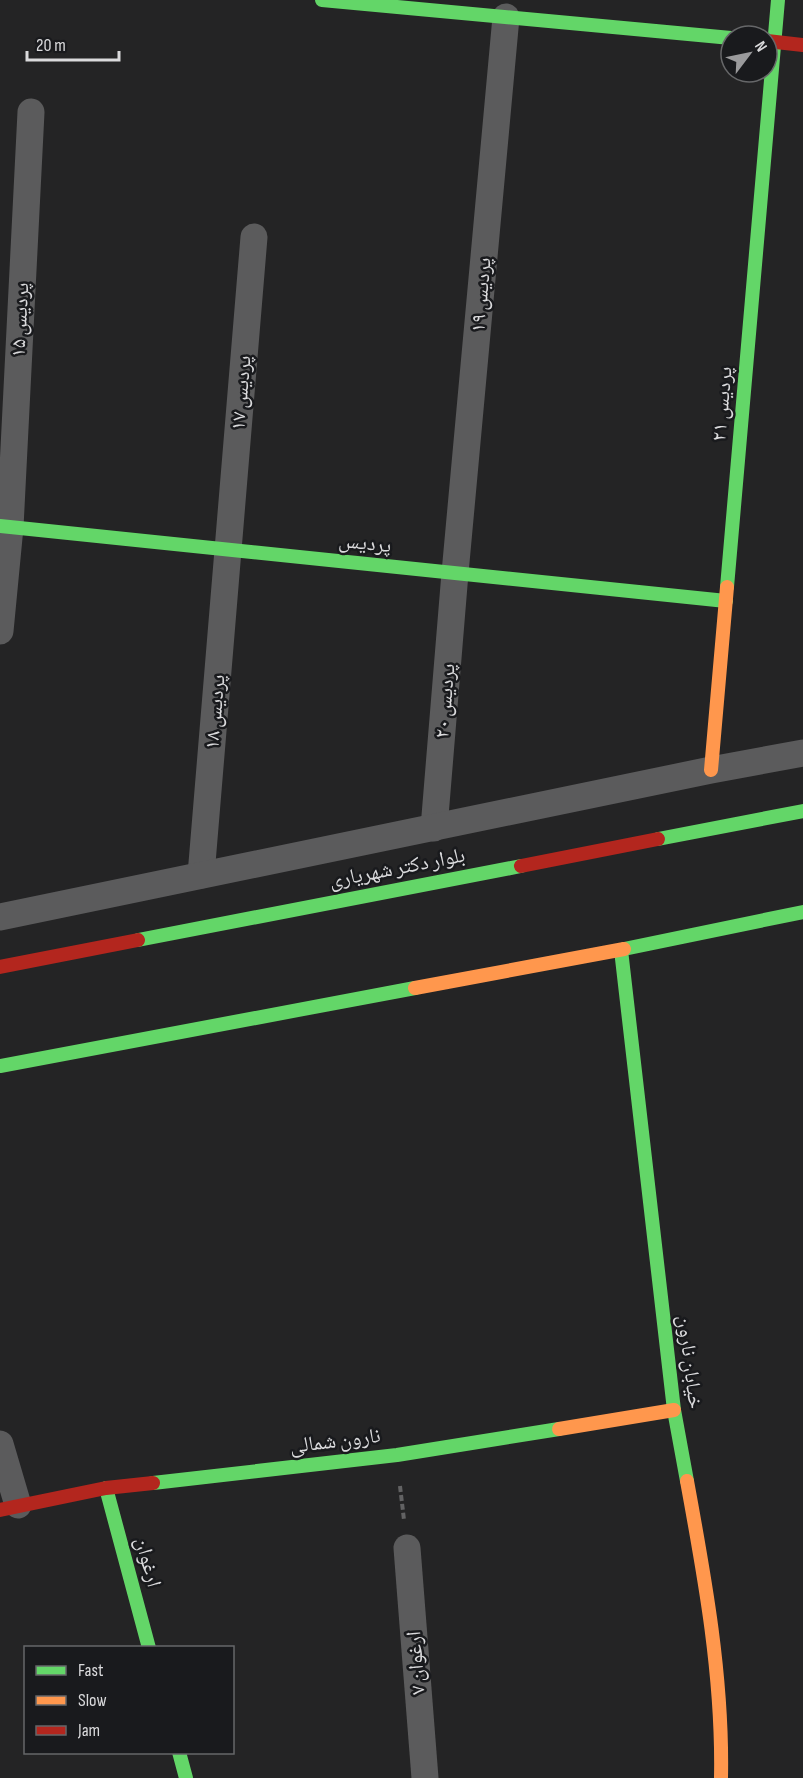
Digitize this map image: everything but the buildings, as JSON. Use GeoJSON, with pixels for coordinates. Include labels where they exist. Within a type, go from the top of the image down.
{"type":"FeatureCollection","features":[{"type":"Feature","properties":{"kind":"street"},"geometry":{"type":"LineString","coordinates":[[322,0],[719,37]]}},
{"type":"Feature","properties":{"kind":"street","name":"پردیس ۲۱"},"geometry":{"type":"LineString","coordinates":[[773,24],[778,0]]}},
{"type":"Feature","properties":{"kind":"street","name":"پردیس ۱۹"},"geometry":{"type":"LineString","coordinates":[[455,573],[506,17]]}},
{"type":"Feature","properties":{"kind":"street"},"geometry":{"type":"LineString","coordinates":[[779,42],[803,45]]}},
{"type":"Feature","properties":{"kind":"street","name":"پردیس ۲۱"},"geometry":{"type":"LineString","coordinates":[[711,770],[767,84]]}},
{"type":"Feature","properties":{"kind":"street","name":"پردیس ۱۵"},"geometry":{"type":"LineString","coordinates":[[0,632],[31,112]]}},
{"type":"Feature","properties":{"kind":"street","name":"پردیس ۱۷"},"geometry":{"type":"LineString","coordinates":[[228,550],[254,237]]}},
{"type":"Feature","properties":{"kind":"street","name":"پردیس"},"geometry":{"type":"LineString","coordinates":[[5,527],[726,601]]}},
{"type":"Feature","properties":{"kind":"street","name":"۱۸ پردیس"},"geometry":{"type":"LineString","coordinates":[[201,875],[228,550]]}},
{"type":"Feature","properties":{"kind":"street","name":"۲۰ پردیس"},"geometry":{"type":"LineString","coordinates":[[434,828],[455,573]]}},
{"type":"Feature","properties":{"kind":"street"},"geometry":{"type":"LineString","coordinates":[[0,917],[803,753]]}},
{"type":"Feature","properties":{"kind":"street","name":"بلوار دکتر شهریاری"},"geometry":{"type":"LineString","coordinates":[[0,967],[803,811]]}},
{"type":"Feature","properties":{"kind":"street"},"geometry":{"type":"LineString","coordinates":[[0,1066],[621,950],[803,912]]}},
{"type":"Feature","properties":{"kind":"street","name":"خیابان نارون"},"geometry":{"type":"LineString","coordinates":[[621,950],[674,1410],[707,1589],[722,1732],[721,1778]]}},
{"type":"Feature","properties":{"kind":"street","name":"نارون شمالی"},"geometry":{"type":"LineString","coordinates":[[9,1508],[106,1488],[397,1455],[674,1410]]}},
{"type":"Feature","properties":{"kind":"street"},"geometry":{"type":"LineString","coordinates":[[0,1444],[9,1508]]}},
{"type":"Feature","properties":{"kind":"street","name":"ارغوان"},"geometry":{"type":"LineString","coordinates":[[106,1488],[149,1646]]}},
{"type":"Feature","properties":{"kind":"street","name":"ارغوان ۷"},"geometry":{"type":"LineString","coordinates":[[407,1548],[425,1778]]}},
{"type":"Feature","properties":{"kind":"street"},"geometry":{"type":"LineString","coordinates":[[179,1754],[186,1778]]}},
{"type":"Feature","properties":{"kind":"path"},"geometry":{"type":"LineString","coordinates":[[397,1455],[407,1548]]}},
{"type":"Feature","properties":{"kind":"traffic: fast"},"geometry":{"type":"LineString","coordinates":[[322,0],[719,37]]}},
{"type":"Feature","properties":{"kind":"traffic: fast"},"geometry":{"type":"LineString","coordinates":[[727,587],[778,0]]}},
{"type":"Feature","properties":{"kind":"traffic: fast"},"geometry":{"type":"LineString","coordinates":[[0,526],[726,601]]}},
{"type":"Feature","properties":{"kind":"traffic: fast"},"geometry":{"type":"LineString","coordinates":[[658,839],[803,811]]}},
{"type":"Feature","properties":{"kind":"traffic: fast"},"geometry":{"type":"LineString","coordinates":[[138,940],[521,866]]}},
{"type":"Feature","properties":{"kind":"traffic: fast"},"geometry":{"type":"LineString","coordinates":[[624,949],[803,912]]}},
{"type":"Feature","properties":{"kind":"traffic: fast"},"geometry":{"type":"LineString","coordinates":[[621,950],[674,1410],[687,1481]]}},
{"type":"Feature","properties":{"kind":"traffic: fast"},"geometry":{"type":"LineString","coordinates":[[0,1066],[415,988]]}},
{"type":"Feature","properties":{"kind":"traffic: fast"},"geometry":{"type":"LineString","coordinates":[[153,1483],[397,1455],[559,1429]]}},
{"type":"Feature","properties":{"kind":"traffic: fast"},"geometry":{"type":"LineString","coordinates":[[106,1488],[148,1646]]}},
{"type":"Feature","properties":{"kind":"traffic: fast"},"geometry":{"type":"LineString","coordinates":[[180,1754],[186,1778]]}},
{"type":"Feature","properties":{"kind":"traffic: slow"},"geometry":{"type":"LineString","coordinates":[[711,770],[727,587]]}},
{"type":"Feature","properties":{"kind":"traffic: slow"},"geometry":{"type":"LineString","coordinates":[[415,988],[624,949]]}},
{"type":"Feature","properties":{"kind":"traffic: slow"},"geometry":{"type":"LineString","coordinates":[[559,1429],[674,1410]]}},
{"type":"Feature","properties":{"kind":"traffic: slow"},"geometry":{"type":"LineString","coordinates":[[687,1481],[712,1629],[719,1703],[721,1778]]}},
{"type":"Feature","properties":{"kind":"traffic: jam"},"geometry":{"type":"LineString","coordinates":[[779,42],[803,45]]}},
{"type":"Feature","properties":{"kind":"traffic: jam"},"geometry":{"type":"LineString","coordinates":[[521,866],[658,839]]}},
{"type":"Feature","properties":{"kind":"traffic: jam"},"geometry":{"type":"LineString","coordinates":[[0,967],[138,940]]}},
{"type":"Feature","properties":{"kind":"traffic: jam"},"geometry":{"type":"LineString","coordinates":[[0,1510],[106,1488],[153,1483]]}}]}
